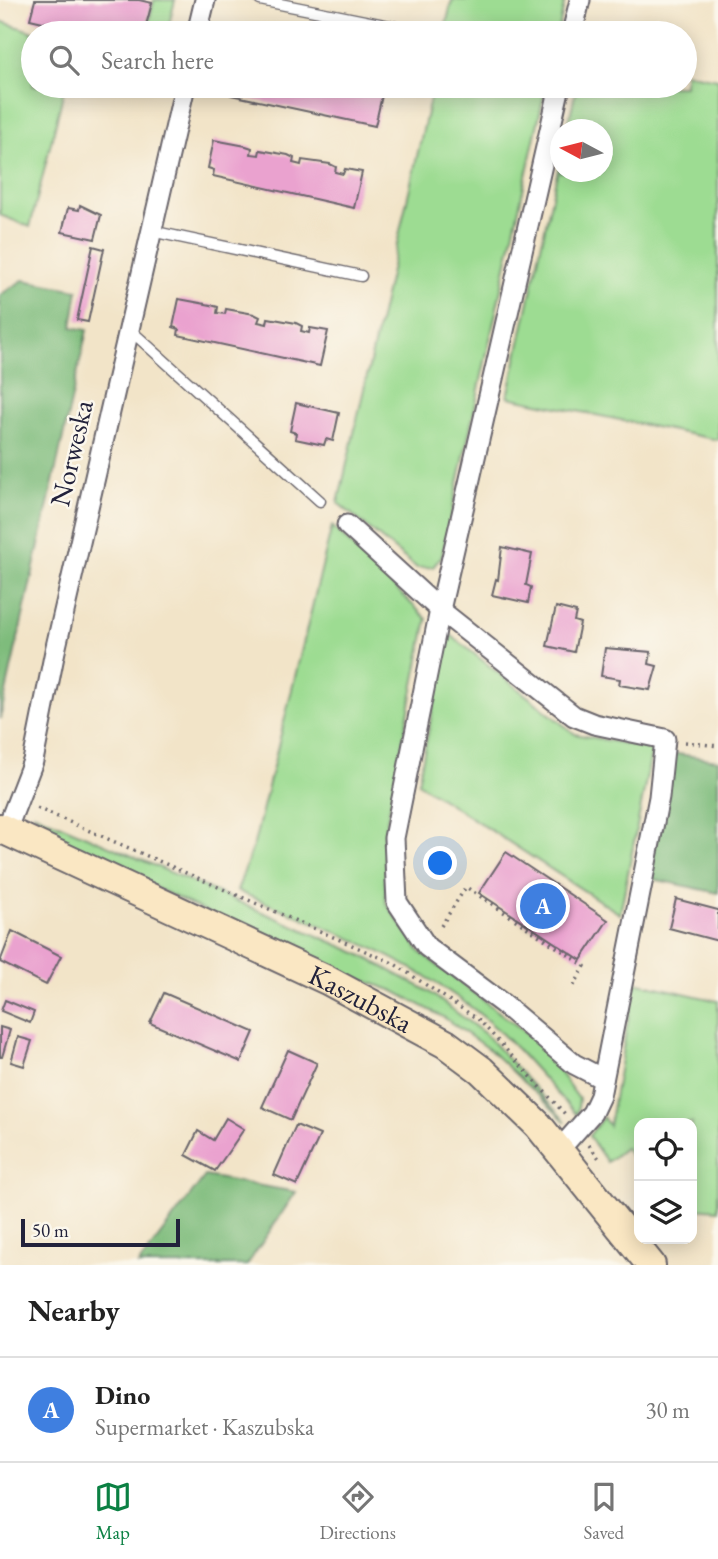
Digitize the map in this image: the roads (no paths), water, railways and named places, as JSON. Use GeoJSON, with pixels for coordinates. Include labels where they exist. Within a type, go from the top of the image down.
{"type":"FeatureCollection","features":[{"type":"Feature","properties":{"kind":"main road","name":"Kaszubska"},"geometry":{"type":"LineString","coordinates":[[3,829],[327,981],[416,1026],[481,1070],[559,1150],[651,1265]]}},
{"type":"Feature","properties":{"kind":"street"},"geometry":{"type":"LineString","coordinates":[[200,21],[205,0]]}},
{"type":"Feature","properties":{"kind":"street"},"geometry":{"type":"LineString","coordinates":[[575,21],[580,0]]}},
{"type":"Feature","properties":{"kind":"street","name":"Norweska"},"geometry":{"type":"LineString","coordinates":[[3,829],[33,761],[55,651],[182,98]]}},
{"type":"Feature","properties":{"kind":"street"},"geometry":{"type":"LineString","coordinates":[[557,98],[440,610],[394,838],[397,902],[427,947],[503,1004],[574,1064],[603,1079]]}},
{"type":"Feature","properties":{"kind":"street"},"geometry":{"type":"LineString","coordinates":[[347,525],[440,610],[573,716],[594,724],[665,739],[659,797],[603,1079],[593,1113],[559,1150]]}},
{"type":"Feature","properties":{"kind":"lane"},"geometry":{"type":"LineString","coordinates":[[260,0],[365,21]]}},
{"type":"Feature","properties":{"kind":"lane"},"geometry":{"type":"LineString","coordinates":[[151,231],[361,276]]}},
{"type":"Feature","properties":{"kind":"lane"},"geometry":{"type":"LineString","coordinates":[[129,329],[320,500]]}},
{"type":"Feature","properties":{"kind":"place","name":"Dino"},"geometry":{"type":"Point","coordinates":[543,906]}}]}
